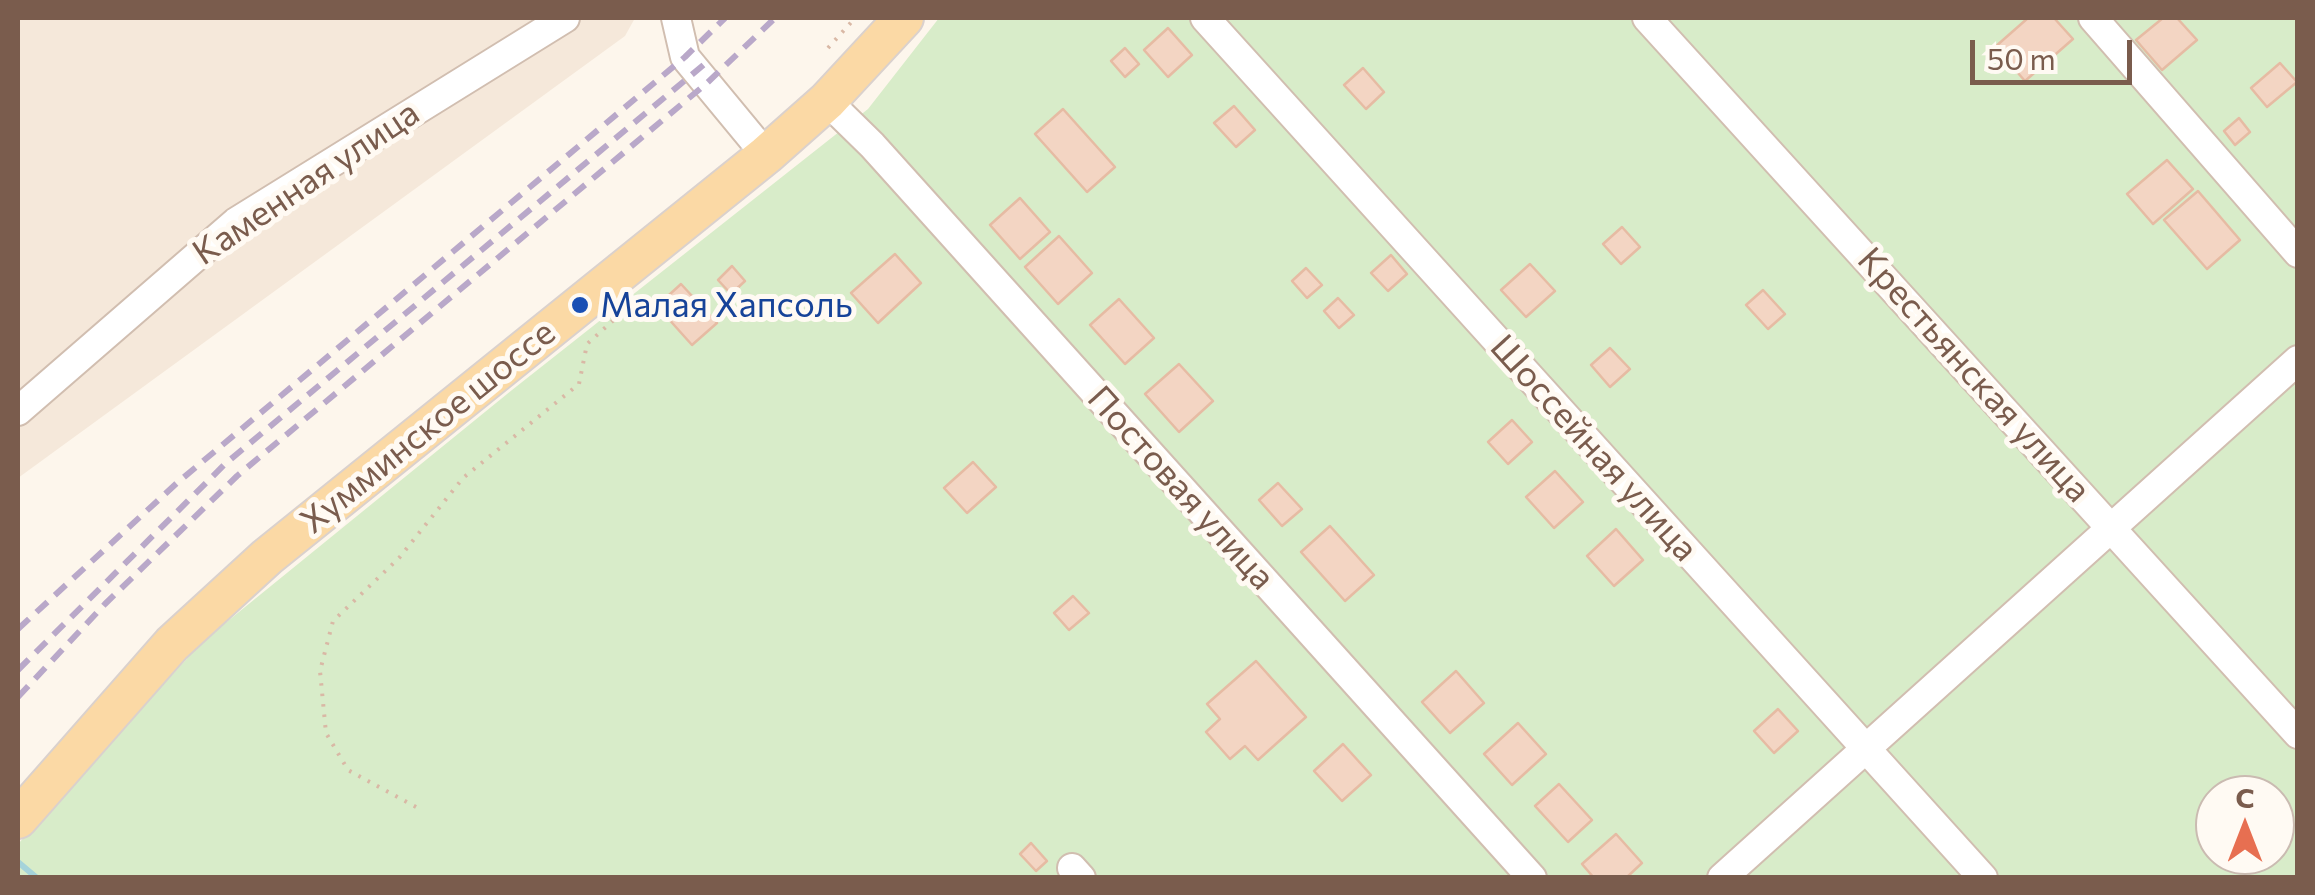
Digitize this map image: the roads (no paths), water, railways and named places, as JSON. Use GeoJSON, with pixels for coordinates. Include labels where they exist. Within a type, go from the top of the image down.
{"type":"FeatureCollection","features":[{"type":"Feature","properties":{"kind":"main road","name":"Хумминское шоссе"},"geometry":{"type":"LineString","coordinates":[[18,819],[172,644],[267,557],[766,155],[827,102],[904,18]]}},
{"type":"Feature","properties":{"kind":"street","name":"Каменная улица"},"geometry":{"type":"LineString","coordinates":[[18,411],[236,222],[564,18]]}},
{"type":"Feature","properties":{"kind":"street"},"geometry":{"type":"LineString","coordinates":[[676,18],[686,57],[766,155]]}},
{"type":"Feature","properties":{"kind":"street","name":"Шоссейная улица"},"geometry":{"type":"LineString","coordinates":[[1205,18],[1983,878]]}},
{"type":"Feature","properties":{"kind":"street","name":"Крестьянская улица"},"geometry":{"type":"LineString","coordinates":[[1648,18],[2298,734]]}},
{"type":"Feature","properties":{"kind":"street"},"geometry":{"type":"LineString","coordinates":[[2094,18],[2298,253]]}},
{"type":"Feature","properties":{"kind":"street","name":"Постовая улица"},"geometry":{"type":"LineString","coordinates":[[827,102],[886,160],[1532,878]]}},
{"type":"Feature","properties":{"kind":"street"},"geometry":{"type":"LineString","coordinates":[[1722,878],[2298,360]]}},
{"type":"Feature","properties":{"kind":"waterway","name":"Малая Хапсоль"},"geometry":{"type":"LineString","coordinates":[[18,862],[37,878]]}},
{"type":"Feature","properties":{"kind":"railway"},"geometry":{"type":"LineString","coordinates":[[18,629],[177,483],[685,57],[725,18]]}},
{"type":"Feature","properties":{"kind":"railway"},"geometry":{"type":"LineString","coordinates":[[18,697],[105,604],[237,476],[707,83],[775,18]]}},
{"type":"Feature","properties":{"kind":"railway"},"geometry":{"type":"LineString","coordinates":[[18,670],[225,464],[707,62]]}},
{"type":"Feature","properties":{"kind":"place","name":"Малая Хапсоль"},"geometry":{"type":"Point","coordinates":[580,305]}}]}
